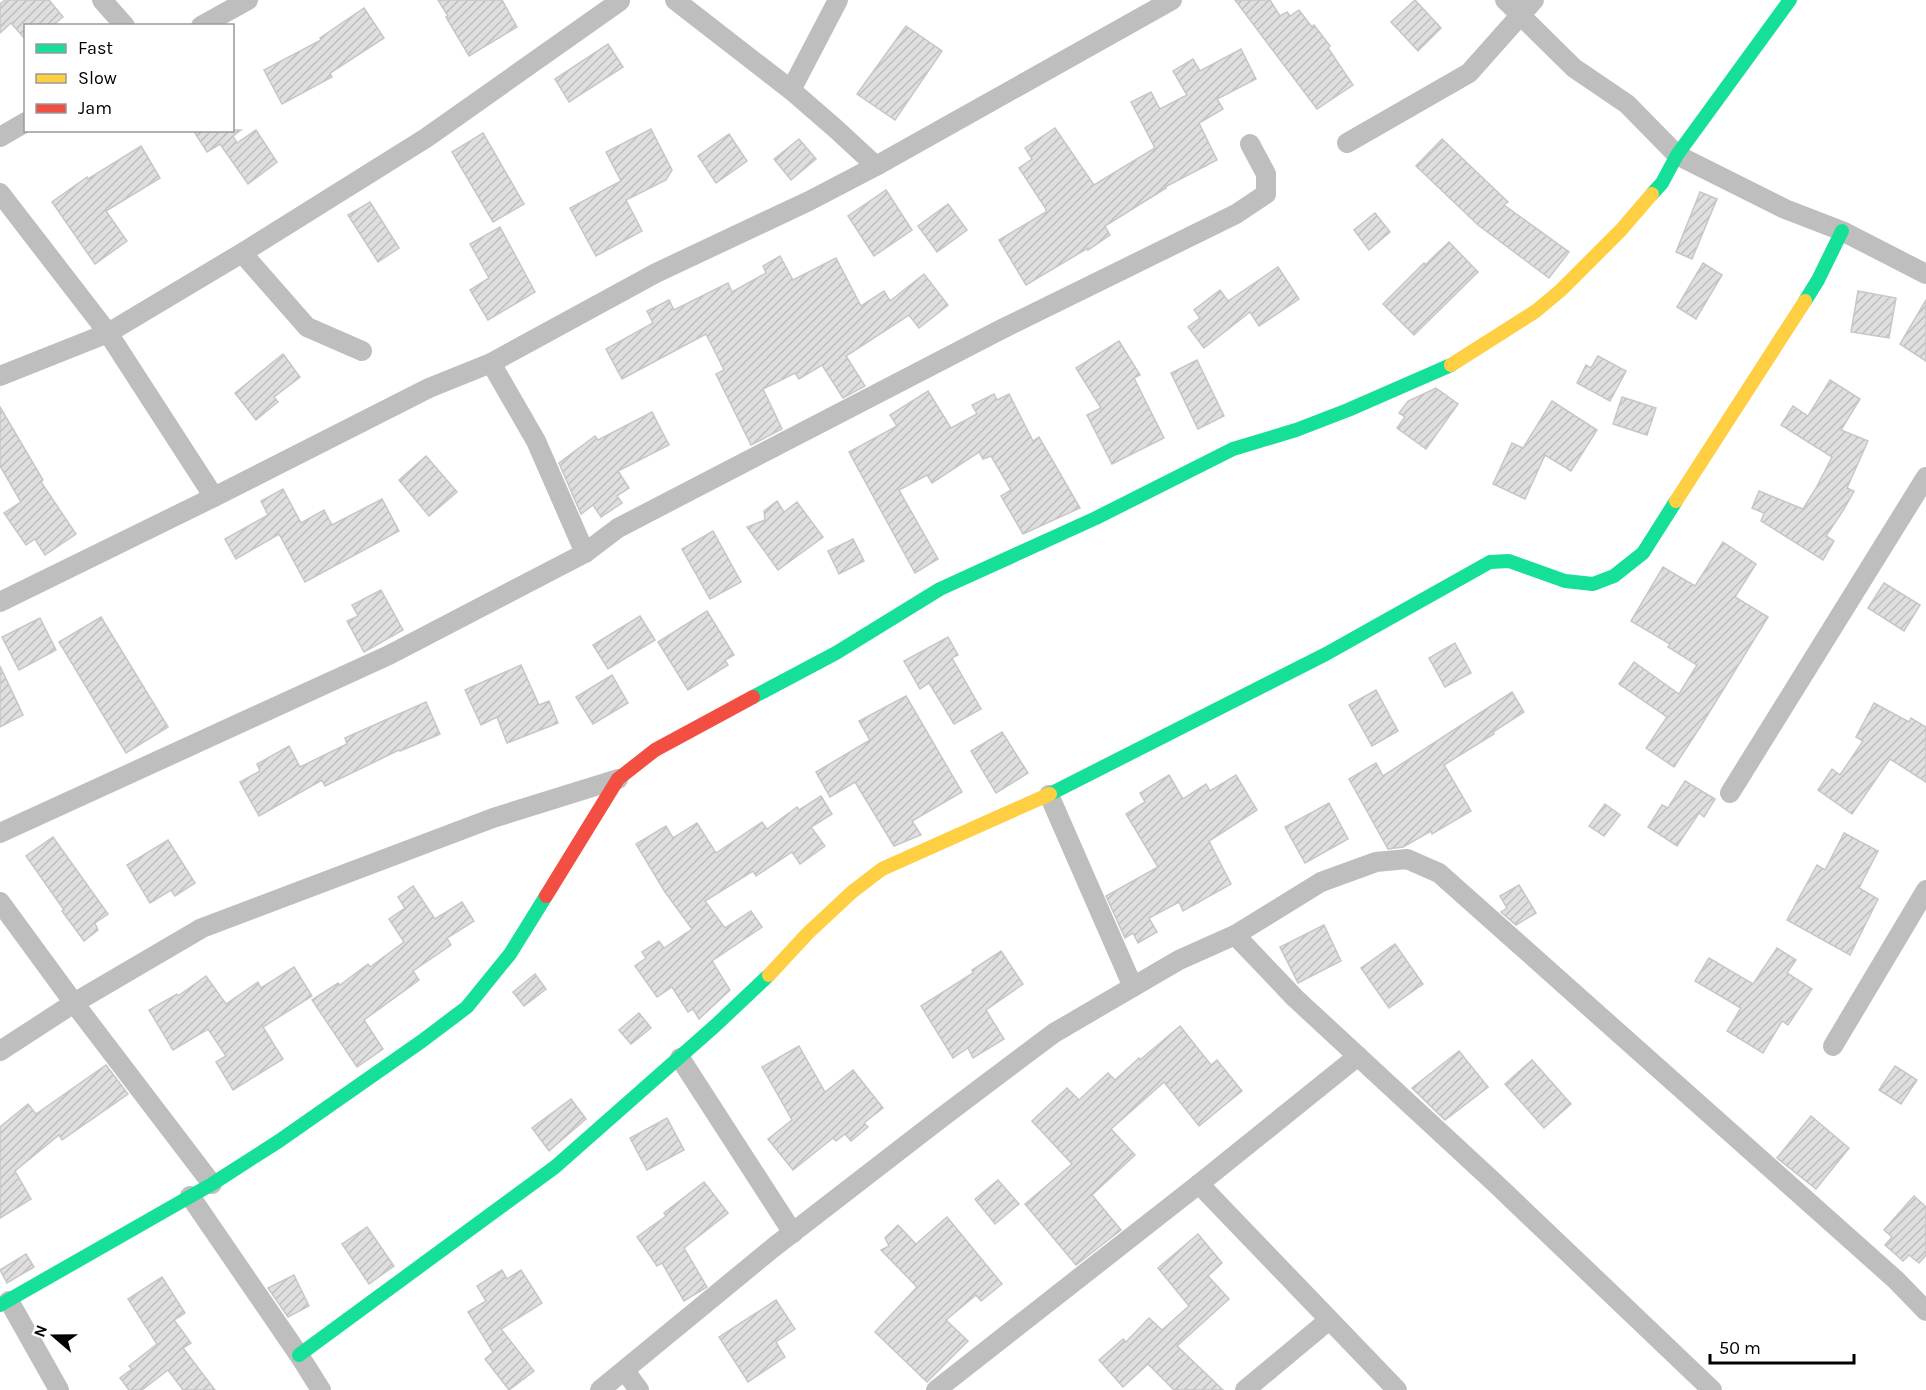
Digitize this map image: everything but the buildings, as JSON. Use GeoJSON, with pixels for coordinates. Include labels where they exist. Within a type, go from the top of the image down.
{"type":"FeatureCollection","features":[{"type":"Feature","properties":{"kind":"street"},"geometry":{"type":"LineString","coordinates":[[102,0],[123,24]]}},
{"type":"Feature","properties":{"kind":"street"},"geometry":{"type":"LineString","coordinates":[[205,24],[248,0]]}},
{"type":"Feature","properties":{"kind":"street"},"geometry":{"type":"LineString","coordinates":[[0,376],[108,333],[242,253],[426,138],[620,0]]}},
{"type":"Feature","properties":{"kind":"street"},"geometry":{"type":"LineString","coordinates":[[675,0],[790,90],[876,166]]}},
{"type":"Feature","properties":{"kind":"street"},"geometry":{"type":"LineString","coordinates":[[790,90],[838,0]]}},
{"type":"Feature","properties":{"kind":"street"},"geometry":{"type":"LineString","coordinates":[[0,602],[429,388],[491,363],[656,273],[809,201],[876,166],[1172,0]]}},
{"type":"Feature","properties":{"kind":"street"},"geometry":{"type":"LineString","coordinates":[[1505,0],[1574,68],[1627,104],[1677,155],[1785,209],[1842,231],[1926,274]]}},
{"type":"Feature","properties":{"kind":"street"},"geometry":{"type":"LineString","coordinates":[[1347,143],[1469,73],[1534,0]]}},
{"type":"Feature","properties":{"kind":"street"},"geometry":{"type":"LineString","coordinates":[[0,1051],[74,1003],[202,928],[493,818],[618,778],[655,750],[836,653],[940,589],[1096,518],[1233,449],[1296,430],[1348,410],[1454,363],[1536,311],[1561,290],[1621,230],[1662,183],[1677,155],[1790,0]]}},
{"type":"Feature","properties":{"kind":"street"},"geometry":{"type":"LineString","coordinates":[[0,137],[24,123]]}},
{"type":"Feature","properties":{"kind":"street"},"geometry":{"type":"LineString","coordinates":[[0,833],[389,655],[585,553],[628,522],[1000,330],[1236,214],[1266,194],[1266,174],[1250,144]]}},
{"type":"Feature","properties":{"kind":"street"},"geometry":{"type":"LineString","coordinates":[[0,193],[108,333],[214,497]]}},
{"type":"Feature","properties":{"kind":"street"},"geometry":{"type":"LineString","coordinates":[[299,1355],[555,1167],[680,1058],[768,976],[808,933],[852,892],[882,869],[1049,795],[1326,654],[1490,562],[1509,561],[1565,582],[1593,584],[1614,576],[1643,553],[1818,280],[1842,231]]}},
{"type":"Feature","properties":{"kind":"street"},"geometry":{"type":"LineString","coordinates":[[242,253],[307,327],[362,351]]}},
{"type":"Feature","properties":{"kind":"street"},"geometry":{"type":"LineString","coordinates":[[491,363],[536,441],[585,553]]}},
{"type":"Feature","properties":{"kind":"street"},"geometry":{"type":"LineString","coordinates":[[1730,792],[1926,477]]}},
{"type":"Feature","properties":{"kind":"street"},"geometry":{"type":"LineString","coordinates":[[59,1390],[4,1303],[212,1184],[279,1141],[467,1007],[510,954],[618,778]]}},
{"type":"Feature","properties":{"kind":"street"},"geometry":{"type":"LineString","coordinates":[[1049,795],[1133,987]]}},
{"type":"Feature","properties":{"kind":"street"},"geometry":{"type":"LineString","coordinates":[[600,1390],[793,1233],[1054,1034],[1179,960],[1235,935],[1321,882],[1376,862],[1407,859],[1439,873],[1896,1280],[1926,1311]]}},
{"type":"Feature","properties":{"kind":"street"},"geometry":{"type":"LineString","coordinates":[[1833,1046],[1926,890]]}},
{"type":"Feature","properties":{"kind":"street"},"geometry":{"type":"LineString","coordinates":[[0,902],[212,1184]]}},
{"type":"Feature","properties":{"kind":"street"},"geometry":{"type":"LineString","coordinates":[[1235,935],[1295,998],[1496,1184],[1712,1390]]}},
{"type":"Feature","properties":{"kind":"street"},"geometry":{"type":"LineString","coordinates":[[936,1390],[1358,1056]]}},
{"type":"Feature","properties":{"kind":"street"},"geometry":{"type":"LineString","coordinates":[[680,1058],[793,1233]]}},
{"type":"Feature","properties":{"kind":"street"},"geometry":{"type":"LineString","coordinates":[[1199,1184],[1397,1390]]}},
{"type":"Feature","properties":{"kind":"street"},"geometry":{"type":"LineString","coordinates":[[190,1196],[321,1390]]}},
{"type":"Feature","properties":{"kind":"street"},"geometry":{"type":"LineString","coordinates":[[1245,1390],[1329,1320]]}},
{"type":"Feature","properties":{"kind":"street"},"geometry":{"type":"LineString","coordinates":[[625,1371],[639,1390]]}},
{"type":"Feature","properties":{"kind":"traffic: fast"},"geometry":{"type":"LineString","coordinates":[[1652,194],[1662,183],[1677,155],[1790,0]]}},
{"type":"Feature","properties":{"kind":"traffic: fast"},"geometry":{"type":"LineString","coordinates":[[1805,301],[1842,231]]}},
{"type":"Feature","properties":{"kind":"traffic: fast"},"geometry":{"type":"LineString","coordinates":[[753,697],[836,653],[940,589],[1096,518],[1233,449],[1296,430],[1348,410],[1451,365]]}},
{"type":"Feature","properties":{"kind":"traffic: fast"},"geometry":{"type":"LineString","coordinates":[[1050,794],[1326,654],[1490,562],[1509,561],[1565,581],[1593,584],[1614,576],[1643,553],[1676,501]]}},
{"type":"Feature","properties":{"kind":"traffic: fast"},"geometry":{"type":"LineString","coordinates":[[0,1305],[212,1184],[279,1141],[422,1041],[467,1007],[510,954],[546,896]]}},
{"type":"Feature","properties":{"kind":"traffic: fast"},"geometry":{"type":"LineString","coordinates":[[299,1355],[555,1167],[716,1025],[769,975]]}},
{"type":"Feature","properties":{"kind":"traffic: slow"},"geometry":{"type":"LineString","coordinates":[[1451,365],[1536,311],[1561,290],[1621,230],[1652,194]]}},
{"type":"Feature","properties":{"kind":"traffic: slow"},"geometry":{"type":"LineString","coordinates":[[1676,501],[1805,301]]}},
{"type":"Feature","properties":{"kind":"traffic: slow"},"geometry":{"type":"LineString","coordinates":[[769,975],[808,933],[852,892],[882,869],[1050,794]]}},
{"type":"Feature","properties":{"kind":"traffic: jam"},"geometry":{"type":"LineString","coordinates":[[546,896],[618,779],[655,750],[753,697]]}}]}
